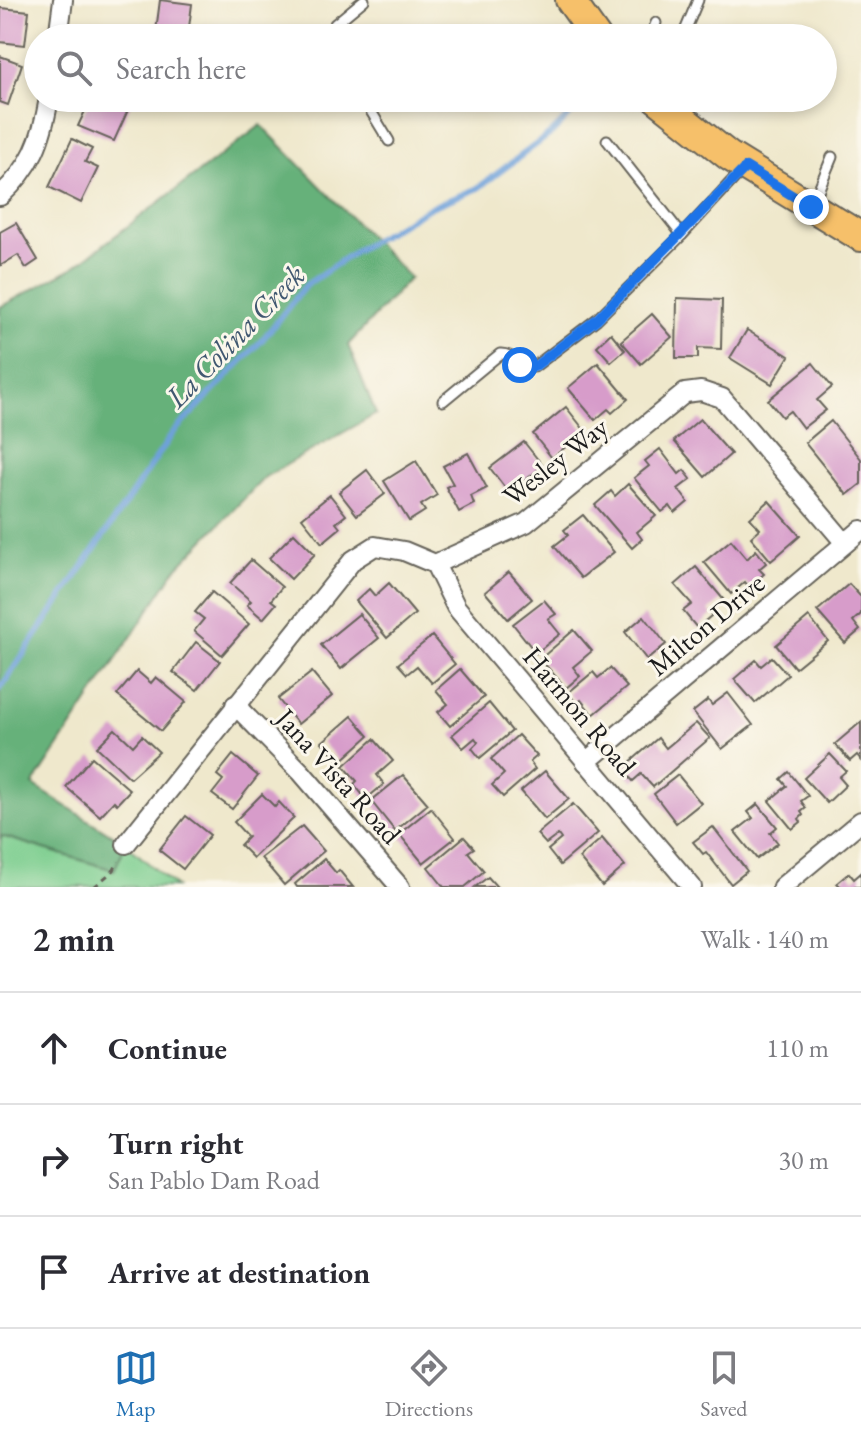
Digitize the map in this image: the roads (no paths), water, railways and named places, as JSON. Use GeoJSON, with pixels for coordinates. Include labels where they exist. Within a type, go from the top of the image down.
{"type":"FeatureCollection","features":[{"type":"Feature","properties":{"kind":"main road"},"geometry":{"type":"LineString","coordinates":[[570,0],[587,24]]}},
{"type":"Feature","properties":{"kind":"main road"},"geometry":{"type":"LineString","coordinates":[[671,112],[746,167],[861,237]]}},
{"type":"Feature","properties":{"kind":"street"},"geometry":{"type":"LineString","coordinates":[[60,24],[63,0]]}},
{"type":"Feature","properties":{"kind":"street"},"geometry":{"type":"LineString","coordinates":[[0,196],[21,177],[44,130],[47,112]]}},
{"type":"Feature","properties":{"kind":"street","name":"Wesley Way"},"geometry":{"type":"LineString","coordinates":[[435,564],[526,523],[685,393],[701,391],[722,398],[845,543]]}},
{"type":"Feature","properties":{"kind":"street","name":"Milton Drive"},"geometry":{"type":"LineString","coordinates":[[586,762],[861,530]]}},
{"type":"Feature","properties":{"kind":"street"},"geometry":{"type":"LineString","coordinates":[[126,844],[353,560],[375,546],[404,551],[435,564]]}},
{"type":"Feature","properties":{"kind":"street","name":"Harmon Road"},"geometry":{"type":"LineString","coordinates":[[435,564],[456,607],[692,887]]}},
{"type":"Feature","properties":{"kind":"street","name":"Jana Vista Road"},"geometry":{"type":"LineString","coordinates":[[235,705],[301,772],[400,887]]}},
{"type":"Feature","properties":{"kind":"street"},"geometry":{"type":"LineString","coordinates":[[782,887],[861,821]]}},
{"type":"Feature","properties":{"kind":"lane"},"geometry":{"type":"LineString","coordinates":[[335,24],[364,0]]}},
{"type":"Feature","properties":{"kind":"lane"},"geometry":{"type":"LineString","coordinates":[[688,24],[698,0]]}},
{"type":"Feature","properties":{"kind":"lane"},"geometry":{"type":"LineString","coordinates":[[371,112],[389,141]]}},
{"type":"Feature","properties":{"kind":"lane"},"geometry":{"type":"LineString","coordinates":[[607,140],[682,235]]}},
{"type":"Feature","properties":{"kind":"lane"},"geometry":{"type":"LineString","coordinates":[[811,207],[832,157]]}},
{"type":"Feature","properties":{"kind":"lane"},"geometry":{"type":"LineString","coordinates":[[443,401],[500,354],[507,354],[524,367],[534,367],[597,319],[746,167]]}},
{"type":"Feature","properties":{"kind":"waterway","name":"La Colina Creek"},"geometry":{"type":"LineString","coordinates":[[0,689],[173,433],[262,340],[306,285],[360,248],[431,207],[478,188],[554,131],[572,112]]}}]}
